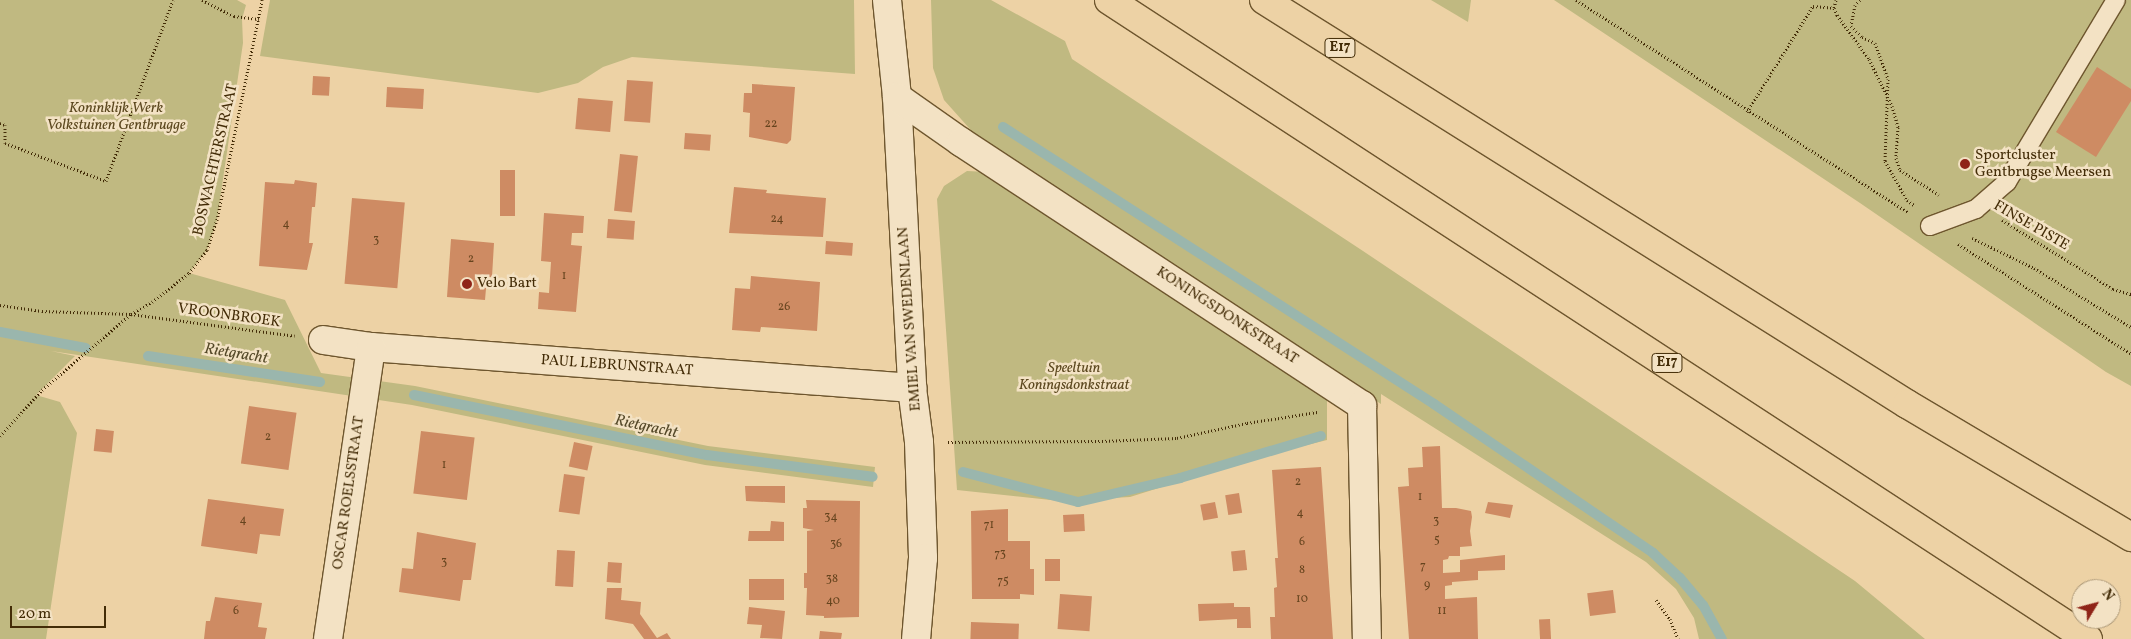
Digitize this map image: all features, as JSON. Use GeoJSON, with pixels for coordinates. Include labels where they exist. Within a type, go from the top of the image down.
{"type":"FeatureCollection","features":[{"type":"Feature","properties":{"kind":"highway","name":"E17"},"geometry":{"type":"LineString","coordinates":[[1110,0],[2088,639]]}},
{"type":"Feature","properties":{"kind":"highway","name":"E17"},"geometry":{"type":"LineString","coordinates":[[1264,0],[1907,404],[2131,537]]}},
{"type":"Feature","properties":{"kind":"street","name":"EMIEL VAN SWEDENLAAN"},"geometry":{"type":"LineString","coordinates":[[887,0],[897,97],[912,388],[919,442],[923,558],[916,639]]}},
{"type":"Feature","properties":{"kind":"street","name":"KONINGSDONKSTRAAT"},"geometry":{"type":"LineString","coordinates":[[897,97],[961,142],[1362,405]]}},
{"type":"Feature","properties":{"kind":"street","name":"PAUL LEBRUNSTRAAT"},"geometry":{"type":"LineString","coordinates":[[323,340],[371,347],[912,388]]}},
{"type":"Feature","properties":{"kind":"street","name":"OSCAR ROELSSTRAAT"},"geometry":{"type":"LineString","coordinates":[[328,639],[371,347]]}},
{"type":"Feature","properties":{"kind":"street"},"geometry":{"type":"LineString","coordinates":[[1362,405],[1367,639]]}},
{"type":"Feature","properties":{"kind":"lane"},"geometry":{"type":"LineString","coordinates":[[1935,224],[1976,209],[2007,182],[2116,0]]}},
{"type":"Feature","properties":{"kind":"path"},"geometry":{"type":"LineString","coordinates":[[0,123],[5,124],[5,143],[106,181],[173,0]]}},
{"type":"Feature","properties":{"kind":"path"},"geometry":{"type":"LineString","coordinates":[[202,0],[234,16],[259,19]]}},
{"type":"Feature","properties":{"kind":"path","name":"BOSWACHTERSTRAAT"},"geometry":{"type":"LineString","coordinates":[[0,436],[42,390],[106,334],[189,273],[207,250],[217,220],[262,0]]}},
{"type":"Feature","properties":{"kind":"path"},"geometry":{"type":"LineString","coordinates":[[1576,0],[1747,112],[1813,6],[1834,8],[1836,0]]}},
{"type":"Feature","properties":{"kind":"path"},"geometry":{"type":"LineString","coordinates":[[1860,0],[1855,5],[1852,26],[1862,37],[1874,43],[1888,78],[1885,161],[1907,200],[1935,224],[2034,268],[2131,327]]}},
{"type":"Feature","properties":{"kind":"path","name":"FINSE PISTE"},"geometry":{"type":"LineString","coordinates":[[1834,8],[1869,60],[1892,106],[1898,127],[1896,158],[1900,170],[1951,203],[1976,209],[2000,218],[2113,289],[2131,294]]}},
{"type":"Feature","properties":{"kind":"path","name":"VROONBROEK"},"geometry":{"type":"LineString","coordinates":[[0,305],[42,311],[132,314],[323,340]]}},
{"type":"Feature","properties":{"kind":"path"},"geometry":{"type":"LineString","coordinates":[[919,442],[1102,441],[1177,438],[1247,423],[1362,405]]}},
{"type":"Feature","properties":{"kind":"path"},"geometry":{"type":"LineString","coordinates":[[1656,600],[1670,619],[1678,639]]}},
{"type":"Feature","properties":{"kind":"green space","name":"Koninklijk Werk Volkstuinen Gentbrugge"},"geometry":{"type":"Polygon","coordinates":[[[0,0],[237,0],[246,5],[242,19],[243,43],[217,220],[207,250],[189,273],[285,300],[321,373],[415,386],[708,446],[875,467],[873,487],[705,465],[412,405],[51,351],[75,356],[36,395],[60,402],[77,433],[46,639],[0,639],[0,0]]]}},
{"type":"Feature","properties":{"kind":"green space"},"geometry":{"type":"Polygon","coordinates":[[[270,0],[854,0],[855,74],[632,57],[603,67],[578,83],[538,93],[260,56],[270,0]]]}},
{"type":"Feature","properties":{"kind":"green space"},"geometry":{"type":"Polygon","coordinates":[[[931,0],[991,0],[1065,41],[1072,59],[1363,251],[1855,581],[1925,639],[1699,639],[1694,618],[1676,589],[1646,562],[1381,394],[1381,404],[978,138],[944,100],[933,68],[931,0]]]}},
{"type":"Feature","properties":{"kind":"green space"},"geometry":{"type":"Polygon","coordinates":[[[1431,0],[1471,0],[1468,22],[1431,0]]]}},
{"type":"Feature","properties":{"kind":"green space","name":"Sportcluster Gentbrugse Meersen"},"geometry":{"type":"Polygon","coordinates":[[[1554,0],[2131,0],[2131,386],[2106,372],[1860,203],[1554,0]]]}},
{"type":"Feature","properties":{"kind":"green space","name":"Speeltuin Koningsdonkstraat"},"geometry":{"type":"Polygon","coordinates":[[[967,171],[987,172],[1327,394],[1327,440],[1251,459],[1130,497],[1060,501],[957,490],[937,199],[944,186],[967,171]]]}},
{"type":"Feature","properties":{"kind":"building"},"geometry":{"type":"Polygon","coordinates":[[[2097,67],[2131,89],[2131,101],[2096,157],[2056,132],[2097,67]]]}},
{"type":"Feature","properties":{"kind":"building"},"geometry":{"type":"Polygon","coordinates":[[[313,76],[330,77],[329,96],[312,95],[313,76]]]}},
{"type":"Feature","properties":{"kind":"building"},"geometry":{"type":"Polygon","coordinates":[[[627,80],[653,82],[650,123],[624,121],[627,80]]]}},
{"type":"Feature","properties":{"kind":"building"},"geometry":{"type":"Polygon","coordinates":[[[752,84],[795,87],[791,140],[787,144],[749,137],[750,113],[743,112],[744,93],[752,93],[752,84]]]}},
{"type":"Feature","properties":{"kind":"building"},"geometry":{"type":"Polygon","coordinates":[[[387,87],[424,89],[423,109],[386,107],[387,87]]]}},
{"type":"Feature","properties":{"kind":"building"},"geometry":{"type":"Polygon","coordinates":[[[578,98],[613,101],[610,132],[575,129],[578,98]]]}},
{"type":"Feature","properties":{"kind":"building"},"geometry":{"type":"Polygon","coordinates":[[[685,133],[711,135],[710,151],[684,149],[685,133]]]}},
{"type":"Feature","properties":{"kind":"building"},"geometry":{"type":"Polygon","coordinates":[[[620,154],[638,156],[632,213],[614,211],[620,154]]]}},
{"type":"Feature","properties":{"kind":"building"},"geometry":{"type":"Polygon","coordinates":[[[500,170],[515,170],[515,216],[500,216],[500,170]]]}},
{"type":"Feature","properties":{"kind":"building"},"geometry":{"type":"Polygon","coordinates":[[[295,180],[317,183],[315,207],[312,207],[309,243],[313,243],[307,270],[259,266],[265,182],[294,184],[295,180]]]}},
{"type":"Feature","properties":{"kind":"building"},"geometry":{"type":"Polygon","coordinates":[[[734,187],[767,190],[766,193],[826,198],[823,237],[729,233],[734,187]]]}},
{"type":"Feature","properties":{"kind":"building"},"geometry":{"type":"Polygon","coordinates":[[[352,198],[405,203],[397,288],[345,284],[352,198]]]}},
{"type":"Feature","properties":{"kind":"building"},"geometry":{"type":"Polygon","coordinates":[[[544,213],[584,216],[583,233],[572,233],[571,245],[582,246],[576,312],[538,309],[539,292],[549,293],[551,262],[541,261],[544,213]]]}},
{"type":"Feature","properties":{"kind":"building"},"geometry":{"type":"Polygon","coordinates":[[[608,219],[635,221],[634,240],[607,238],[608,219]]]}},
{"type":"Feature","properties":{"kind":"building"},"geometry":{"type":"Polygon","coordinates":[[[451,239],[494,243],[492,277],[487,277],[485,300],[447,297],[451,239]]]}},
{"type":"Feature","properties":{"kind":"building"},"geometry":{"type":"Polygon","coordinates":[[[826,241],[853,243],[852,256],[825,254],[826,241]]]}},
{"type":"Feature","properties":{"kind":"building"},"geometry":{"type":"Polygon","coordinates":[[[751,276],[820,282],[817,331],[761,327],[760,332],[732,330],[735,288],[750,289],[751,276]]]}},
{"type":"Feature","properties":{"kind":"building"},"geometry":{"type":"Polygon","coordinates":[[[249,406],[297,413],[288,470],[241,463],[249,406]]]}},
{"type":"Feature","properties":{"kind":"building"},"geometry":{"type":"Polygon","coordinates":[[[96,429],[114,431],[112,453],[94,451],[96,429]]]}},
{"type":"Feature","properties":{"kind":"building"},"geometry":{"type":"Polygon","coordinates":[[[421,431],[475,438],[467,500],[413,494],[421,431]]]}},
{"type":"Feature","properties":{"kind":"building"},"geometry":{"type":"Polygon","coordinates":[[[574,442],[593,446],[587,470],[569,466],[574,442]]]}},
{"type":"Feature","properties":{"kind":"building"},"geometry":{"type":"Polygon","coordinates":[[[1440,446],[1442,508],[1471,511],[1472,517],[1470,531],[1472,546],[1460,547],[1460,556],[1449,556],[1448,559],[1443,560],[1443,573],[1460,572],[1460,560],[1505,555],[1505,570],[1478,571],[1478,580],[1452,582],[1452,585],[1445,586],[1445,599],[1477,597],[1478,639],[1409,639],[1398,487],[1409,486],[1408,468],[1423,467],[1422,447],[1440,446]]]}},
{"type":"Feature","properties":{"kind":"building"},"geometry":{"type":"Polygon","coordinates":[[[1321,467],[1333,639],[1271,639],[1270,617],[1275,617],[1274,588],[1277,587],[1275,558],[1278,558],[1272,470],[1321,467]]]}},
{"type":"Feature","properties":{"kind":"building"},"geometry":{"type":"Polygon","coordinates":[[[564,474],[585,477],[580,515],[559,512],[564,474]]]}},
{"type":"Feature","properties":{"kind":"building"},"geometry":{"type":"Polygon","coordinates":[[[745,486],[785,486],[785,503],[746,501],[745,486]]]}},
{"type":"Feature","properties":{"kind":"building"},"geometry":{"type":"Polygon","coordinates":[[[1239,493],[1242,513],[1228,515],[1225,495],[1239,493]]]}},
{"type":"Feature","properties":{"kind":"building"},"geometry":{"type":"Polygon","coordinates":[[[208,499],[284,509],[280,536],[260,534],[257,554],[201,546],[208,499]]]}},
{"type":"Feature","properties":{"kind":"building"},"geometry":{"type":"Polygon","coordinates":[[[806,500],[860,501],[859,617],[824,618],[824,616],[806,615],[807,588],[804,588],[804,573],[807,573],[807,531],[814,530],[803,528],[803,508],[807,508],[806,500]]]}},
{"type":"Feature","properties":{"kind":"building"},"geometry":{"type":"Polygon","coordinates":[[[1215,502],[1218,518],[1203,521],[1200,505],[1215,502]]]}},
{"type":"Feature","properties":{"kind":"building"},"geometry":{"type":"Polygon","coordinates":[[[1488,502],[1513,505],[1510,518],[1485,513],[1488,502]]]}},
{"type":"Feature","properties":{"kind":"building"},"geometry":{"type":"Polygon","coordinates":[[[1008,509],[1008,541],[1030,541],[1030,569],[1034,569],[1034,595],[1020,594],[1020,599],[972,599],[971,511],[1008,509]]]}},
{"type":"Feature","properties":{"kind":"building"},"geometry":{"type":"Polygon","coordinates":[[[1084,514],[1085,531],[1064,532],[1063,515],[1084,514]]]}},
{"type":"Feature","properties":{"kind":"building"},"geometry":{"type":"Polygon","coordinates":[[[771,521],[784,522],[784,541],[748,541],[749,531],[770,531],[771,521]]]}},
{"type":"Feature","properties":{"kind":"building"},"geometry":{"type":"Polygon","coordinates":[[[417,532],[476,543],[471,580],[463,580],[460,601],[399,592],[402,568],[413,569],[417,532]]]}},
{"type":"Feature","properties":{"kind":"building"},"geometry":{"type":"Polygon","coordinates":[[[557,550],[575,551],[573,587],[555,586],[557,550]]]}},
{"type":"Feature","properties":{"kind":"building"},"geometry":{"type":"Polygon","coordinates":[[[1245,550],[1247,570],[1233,571],[1231,551],[1245,550]]]}},
{"type":"Feature","properties":{"kind":"building"},"geometry":{"type":"Polygon","coordinates":[[[1045,559],[1060,559],[1060,581],[1045,581],[1045,559]]]}},
{"type":"Feature","properties":{"kind":"building"},"geometry":{"type":"Polygon","coordinates":[[[608,562],[622,563],[621,583],[607,582],[608,562]]]}},
{"type":"Feature","properties":{"kind":"building"},"geometry":{"type":"Polygon","coordinates":[[[749,579],[784,579],[784,600],[749,600],[749,579]]]}},
{"type":"Feature","properties":{"kind":"building"},"geometry":{"type":"Polygon","coordinates":[[[607,588],[622,588],[621,600],[641,602],[640,614],[657,638],[667,633],[671,639],[644,639],[633,624],[605,619],[607,588]]]}},
{"type":"Feature","properties":{"kind":"building"},"geometry":{"type":"Polygon","coordinates":[[[1613,590],[1616,613],[1590,616],[1587,593],[1613,590]]]}},
{"type":"Feature","properties":{"kind":"building"},"geometry":{"type":"Polygon","coordinates":[[[1060,594],[1092,596],[1089,631],[1058,629],[1060,594]]]}},
{"type":"Feature","properties":{"kind":"building"},"geometry":{"type":"Polygon","coordinates":[[[215,597],[262,603],[258,627],[267,628],[265,639],[204,639],[206,621],[210,621],[215,597]]]}},
{"type":"Feature","properties":{"kind":"building"},"geometry":{"type":"Polygon","coordinates":[[[1234,603],[1234,607],[1250,607],[1251,628],[1237,628],[1237,619],[1199,621],[1198,604],[1234,603]]]}},
{"type":"Feature","properties":{"kind":"building"},"geometry":{"type":"Polygon","coordinates":[[[749,607],[785,611],[782,639],[760,638],[762,625],[747,624],[749,607]]]}},
{"type":"Feature","properties":{"kind":"building"},"geometry":{"type":"Polygon","coordinates":[[[1550,619],[1551,639],[1540,639],[1539,620],[1550,619]]]}},
{"type":"Feature","properties":{"kind":"building"},"geometry":{"type":"Polygon","coordinates":[[[971,622],[1019,624],[1018,639],[970,639],[971,622]]]}},
{"type":"Feature","properties":{"kind":"building"},"geometry":{"type":"Polygon","coordinates":[[[820,631],[842,633],[841,639],[819,639],[820,631]]]}},
{"type":"Feature","properties":{"kind":"waterway"},"geometry":{"type":"LineString","coordinates":[[1003,127],[1434,404],[1653,553],[1680,578],[1703,605],[1722,639]]}},
{"type":"Feature","properties":{"kind":"waterway","name":"Rietgracht"},"geometry":{"type":"LineString","coordinates":[[0,332],[86,348]]}},
{"type":"Feature","properties":{"kind":"waterway","name":"Rietgracht"},"geometry":{"type":"LineString","coordinates":[[148,356],[320,382]]}},
{"type":"Feature","properties":{"kind":"waterway","name":"Rietgracht"},"geometry":{"type":"LineString","coordinates":[[414,395],[707,455],[873,477]]}},
{"type":"Feature","properties":{"kind":"waterway"},"geometry":{"type":"LineString","coordinates":[[963,472],[1078,502],[1180,478],[1321,436]]}},
{"type":"Feature","properties":{"kind":"place","name":"Sportcluster Gentbrugse Meersen"},"geometry":{"type":"Point","coordinates":[1965,164]}},
{"type":"Feature","properties":{"kind":"place","name":"Velo Bart"},"geometry":{"type":"Point","coordinates":[467,284]}}]}
